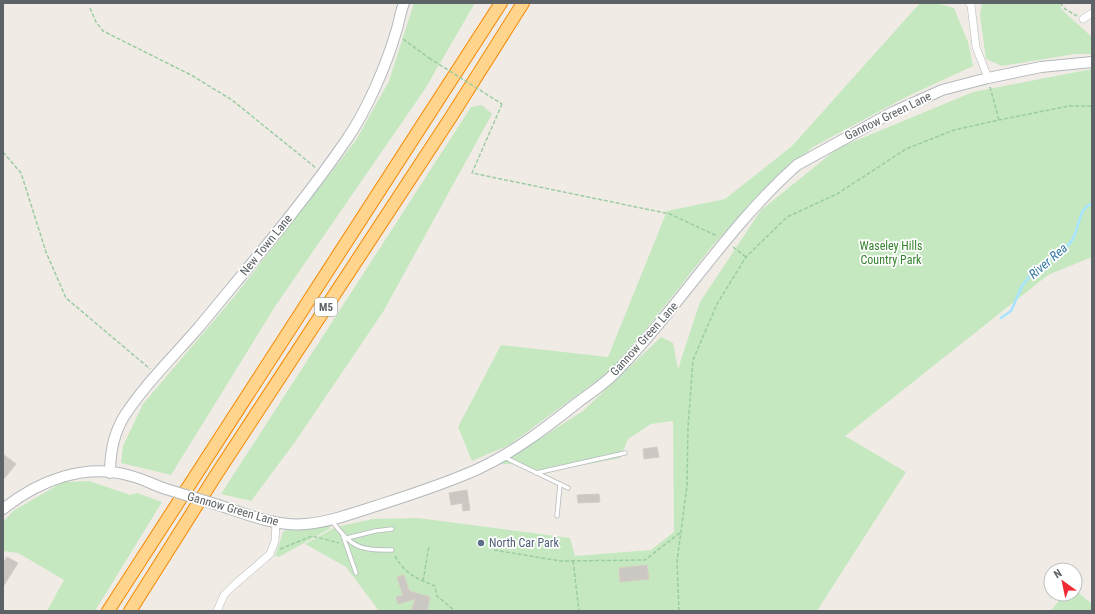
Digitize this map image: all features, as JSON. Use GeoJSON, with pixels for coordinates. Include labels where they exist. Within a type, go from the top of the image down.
{"type":"FeatureCollection","features":[{"type":"Feature","properties":{"kind":"highway","name":"M5"},"geometry":{"type":"LineString","coordinates":[[108,611],[501,3]]}},
{"type":"Feature","properties":{"kind":"highway","name":"M5"},"geometry":{"type":"LineString","coordinates":[[130,611],[216,475],[455,110],[523,3]]}},
{"type":"Feature","properties":{"kind":"street","name":"New Town Lane"},"geometry":{"type":"LineString","coordinates":[[110,473],[110,453],[124,416],[156,374],[198,327],[323,173],[348,138],[376,84],[396,32],[404,3]]}},
{"type":"Feature","properties":{"kind":"street"},"geometry":{"type":"LineString","coordinates":[[969,3],[971,5],[976,47],[988,78]]}},
{"type":"Feature","properties":{"kind":"street"},"geometry":{"type":"LineString","coordinates":[[1084,19],[1092,13]]}},
{"type":"Feature","properties":{"kind":"street","name":"Gannow Green Lane"},"geometry":{"type":"LineString","coordinates":[[3,509],[18,497],[38,485],[63,476],[85,473],[110,473],[131,476],[166,489],[276,523],[305,525],[331,520],[432,488],[479,468],[502,455],[559,417],[613,375],[672,308],[725,240],[784,177],[813,155],[893,112],[942,90],[988,78],[1041,68],[1092,62]]}},
{"type":"Feature","properties":{"kind":"street"},"geometry":{"type":"LineString","coordinates":[[216,611],[224,595],[270,554],[275,541],[276,523]]}},
{"type":"Feature","properties":{"kind":"lane"},"geometry":{"type":"LineString","coordinates":[[536,473],[625,453]]}},
{"type":"Feature","properties":{"kind":"lane"},"geometry":{"type":"LineString","coordinates":[[502,455],[568,488]]}},
{"type":"Feature","properties":{"kind":"lane"},"geometry":{"type":"LineString","coordinates":[[557,516],[560,484]]}},
{"type":"Feature","properties":{"kind":"lane"},"geometry":{"type":"LineString","coordinates":[[331,520],[345,537],[355,546],[374,551],[392,550]]}},
{"type":"Feature","properties":{"kind":"lane"},"geometry":{"type":"LineString","coordinates":[[345,537],[392,529]]}},
{"type":"Feature","properties":{"kind":"lane"},"geometry":{"type":"LineString","coordinates":[[345,537],[346,545],[356,573]]}},
{"type":"Feature","properties":{"kind":"path"},"geometry":{"type":"LineString","coordinates":[[1060,3],[1066,9],[1084,19]]}},
{"type":"Feature","properties":{"kind":"path"},"geometry":{"type":"LineString","coordinates":[[90,8],[96,22],[103,31],[191,75],[232,100],[323,173]]}},
{"type":"Feature","properties":{"kind":"path"},"geometry":{"type":"LineString","coordinates":[[396,32],[429,58],[502,104],[472,173],[670,214],[725,240],[746,257]]}},
{"type":"Feature","properties":{"kind":"path"},"geometry":{"type":"LineString","coordinates":[[988,78],[999,120]]}},
{"type":"Feature","properties":{"kind":"path"},"geometry":{"type":"LineString","coordinates":[[679,611],[677,561],[688,486],[688,427],[693,360],[717,304],[746,257],[787,217],[837,194],[906,149],[954,130],[1070,106],[1092,106]]}},
{"type":"Feature","properties":{"kind":"path"},"geometry":{"type":"LineString","coordinates":[[3,152],[20,173],[46,252],[66,298],[156,374]]}},
{"type":"Feature","properties":{"kind":"path"},"geometry":{"type":"LineString","coordinates":[[494,550],[560,561],[645,560],[681,532]]}},
{"type":"Feature","properties":{"kind":"path"},"geometry":{"type":"LineString","coordinates":[[270,554],[304,538],[312,536],[346,545]]}},
{"type":"Feature","properties":{"kind":"path"},"geometry":{"type":"LineString","coordinates":[[422,581],[429,546]]}},
{"type":"Feature","properties":{"kind":"path"},"geometry":{"type":"LineString","coordinates":[[392,550],[404,569],[412,577],[435,586],[437,596],[455,611]]}},
{"type":"Feature","properties":{"kind":"path"},"geometry":{"type":"LineString","coordinates":[[573,561],[579,611]]}},
{"type":"Feature","properties":{"kind":"green space"},"geometry":{"type":"Polygon","coordinates":[[[414,3],[475,3],[425,89],[276,305],[171,475],[121,463],[123,446],[143,404],[238,292],[356,140],[389,81],[414,3]]]}},
{"type":"Feature","properties":{"kind":"green space"},"geometry":{"type":"Polygon","coordinates":[[[920,3],[936,3],[954,8],[968,42],[973,66],[904,98],[813,147],[777,176],[713,245],[617,366],[509,445],[472,461],[458,427],[501,345],[608,357],[667,211],[725,199],[792,146],[920,3]]]}},
{"type":"Feature","properties":{"kind":"green space"},"geometry":{"type":"Polygon","coordinates":[[[982,3],[1059,3],[1062,10],[1092,37],[1092,54],[1075,54],[1002,66],[986,59],[980,15],[982,3]]]}},
{"type":"Feature","properties":{"kind":"green space","name":"Waseley Hills Country Park"},"geometry":{"type":"Polygon","coordinates":[[[1092,69],[1092,257],[1048,275],[845,436],[906,472],[817,611],[379,611],[346,567],[305,544],[336,527],[373,519],[418,518],[570,538],[575,556],[651,550],[674,532],[673,421],[651,424],[628,439],[620,458],[547,472],[511,464],[500,464],[583,411],[661,337],[673,343],[678,369],[700,302],[761,210],[838,148],[973,92],[1092,69]]]}},
{"type":"Feature","properties":{"kind":"green space"},"geometry":{"type":"Polygon","coordinates":[[[482,105],[492,114],[383,312],[295,442],[251,501],[221,494],[471,107],[482,105]]]}},
{"type":"Feature","properties":{"kind":"green space"},"geometry":{"type":"Polygon","coordinates":[[[89,481],[130,495],[137,493],[162,502],[95,611],[47,611],[64,580],[18,553],[3,551],[3,522],[13,511],[63,482],[89,481]]]}},
{"type":"Feature","properties":{"kind":"green space"},"geometry":{"type":"Polygon","coordinates":[[[325,524],[331,528],[279,557],[275,556],[283,532],[289,528],[325,524]]]}},
{"type":"Feature","properties":{"kind":"green space"},"geometry":{"type":"Polygon","coordinates":[[[1083,597],[1092,604],[1092,611],[1051,611],[1058,602],[1083,602],[1083,597]]]}},
{"type":"Feature","properties":{"kind":"building"},"geometry":{"type":"Polygon","coordinates":[[[657,447],[659,457],[644,459],[643,449],[657,447]]]}},
{"type":"Feature","properties":{"kind":"building"},"geometry":{"type":"Polygon","coordinates":[[[3,454],[16,464],[3,480],[3,454]]]}},
{"type":"Feature","properties":{"kind":"building"},"geometry":{"type":"Polygon","coordinates":[[[467,490],[470,510],[463,511],[462,503],[451,505],[449,493],[467,490]]]}},
{"type":"Feature","properties":{"kind":"building"},"geometry":{"type":"Polygon","coordinates":[[[599,494],[600,502],[578,503],[577,495],[599,494]]]}},
{"type":"Feature","properties":{"kind":"building"},"geometry":{"type":"Polygon","coordinates":[[[7,557],[18,563],[3,587],[3,563],[7,557]]]}},
{"type":"Feature","properties":{"kind":"building"},"geometry":{"type":"Polygon","coordinates":[[[647,565],[649,579],[620,582],[619,568],[647,565]]]}},
{"type":"Feature","properties":{"kind":"building"},"geometry":{"type":"Polygon","coordinates":[[[404,575],[409,591],[430,597],[427,611],[411,611],[415,599],[398,604],[396,597],[403,595],[397,577],[404,575]]]}},
{"type":"Feature","properties":{"kind":"waterway","name":"River Rea"},"geometry":{"type":"LineString","coordinates":[[1001,318],[1011,311],[1022,286],[1033,272],[1056,255],[1059,249],[1065,247],[1073,239],[1084,210],[1092,203]]}},
{"type":"Feature","properties":{"kind":"place","name":"North Car Park"},"geometry":{"type":"Point","coordinates":[481,543]}}]}
